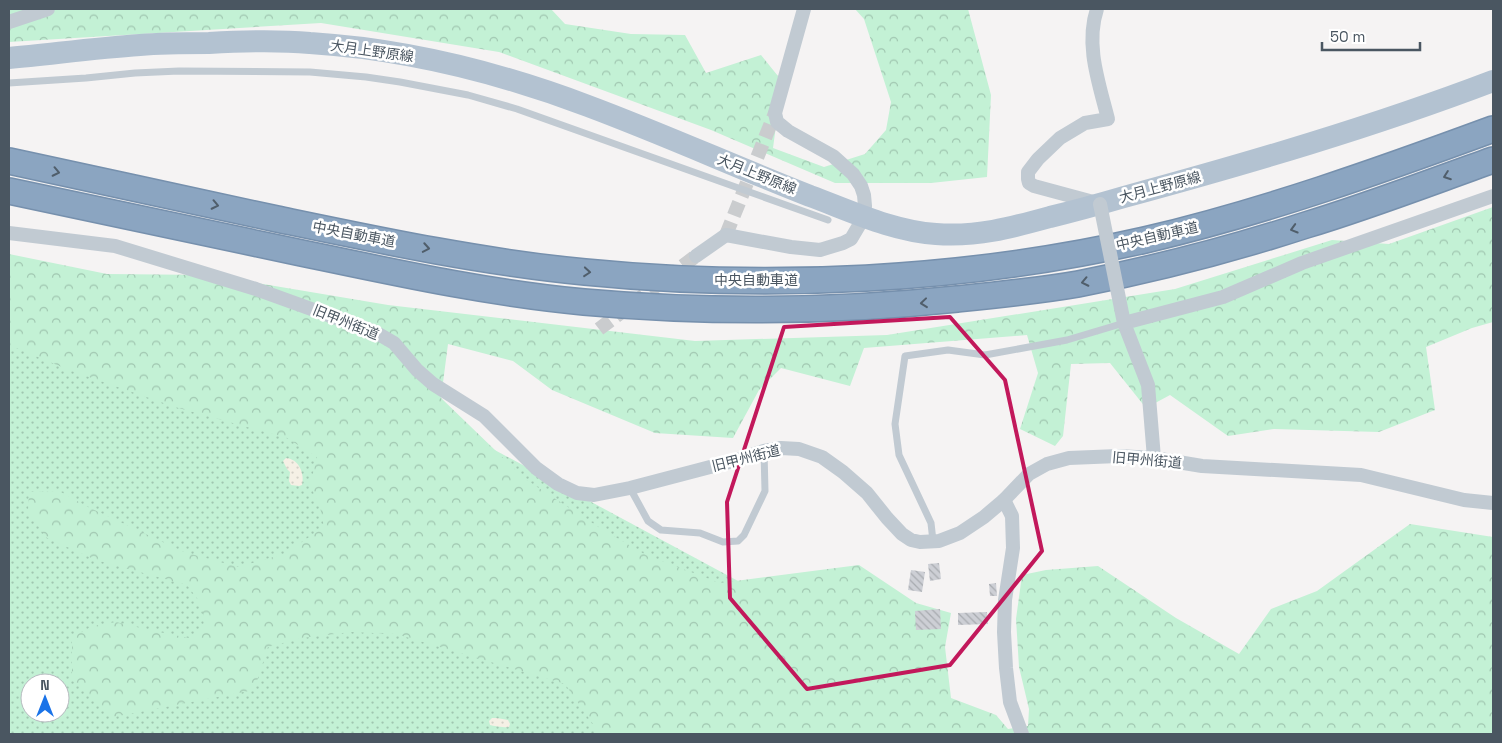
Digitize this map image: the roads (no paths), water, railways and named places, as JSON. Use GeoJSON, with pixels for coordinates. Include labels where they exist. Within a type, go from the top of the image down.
{"type":"FeatureCollection","features":[{"type":"Feature","properties":{"kind":"highway","name":"中央自動車道"},"geometry":{"type":"LineString","coordinates":[[9,161],[344,233],[505,262],[584,272],[659,277],[739,280],[828,280],[994,266],[1070,255],[1144,240],[1215,222],[1307,194],[1493,129]]}},
{"type":"Feature","properties":{"kind":"highway","name":"中央自動車道"},"geometry":{"type":"LineString","coordinates":[[9,191],[420,277],[582,302],[740,309],[825,308],[910,304],[992,296],[1075,284],[1146,269],[1229,248],[1307,225],[1493,160]]}},
{"type":"Feature","properties":{"kind":"main road","name":"大月上野原線"},"geometry":{"type":"LineString","coordinates":[[9,58],[140,45],[256,41],[309,43],[404,54],[445,62],[540,89],[599,110],[864,217],[910,231],[957,235],[1000,231],[1236,166],[1423,108],[1493,81]]}},
{"type":"Feature","properties":{"kind":"street"},"geometry":{"type":"LineString","coordinates":[[9,22],[48,9]]}},
{"type":"Feature","properties":{"kind":"street"},"geometry":{"type":"LineString","coordinates":[[696,256],[726,235],[791,247],[820,250],[843,243],[851,238],[864,217],[866,206],[864,195],[861,186],[849,170],[833,156],[788,131],[777,122],[775,113],[804,9]]}},
{"type":"Feature","properties":{"kind":"street"},"geometry":{"type":"LineString","coordinates":[[1096,9],[1093,19],[1092,49],[1108,120],[1085,123],[1060,138],[1038,159],[1028,172],[1028,179],[1034,186],[1100,204],[1124,323],[1148,385],[1154,458]]}},
{"type":"Feature","properties":{"kind":"street"},"geometry":{"type":"LineString","coordinates":[[1124,323],[1223,297],[1302,263],[1493,196]]}},
{"type":"Feature","properties":{"kind":"street","name":"旧甲州街道"},"geometry":{"type":"LineString","coordinates":[[9,233],[115,246],[256,289],[375,332],[394,344],[417,370],[434,384],[484,416],[536,468],[558,484],[577,493],[594,495],[630,488],[781,448],[799,450],[822,457],[843,472],[866,493],[902,534],[911,540],[920,542],[939,541],[960,534],[1004,500],[1029,474],[1047,464],[1069,458],[1118,456],[1154,458],[1202,466],[1361,474],[1464,500],[1493,503]]}},
{"type":"Feature","properties":{"kind":"street"},"geometry":{"type":"LineString","coordinates":[[1004,500],[1012,516],[1013,548],[1005,600],[1006,668],[1010,702],[1022,734]]}},
{"type":"Feature","properties":{"kind":"lane"},"geometry":{"type":"LineString","coordinates":[[9,84],[179,71],[310,72],[400,82],[468,95],[517,110],[828,220]]}},
{"type":"Feature","properties":{"kind":"lane"},"geometry":{"type":"LineString","coordinates":[[933,541],[930,524],[899,455],[895,424],[905,356],[948,350],[985,354],[1067,340],[1124,323]]}},
{"type":"Feature","properties":{"kind":"lane"},"geometry":{"type":"LineString","coordinates":[[630,488],[648,521],[661,530],[700,533],[723,542],[738,541],[744,536],[765,491],[764,451]]}},
{"type":"Feature","properties":{"kind":"tunnel"},"geometry":{"type":"LineString","coordinates":[[726,235],[775,113]]}},
{"type":"Feature","properties":{"kind":"tunnel"},"geometry":{"type":"LineString","coordinates":[[599,329],[696,256]]}}]}
